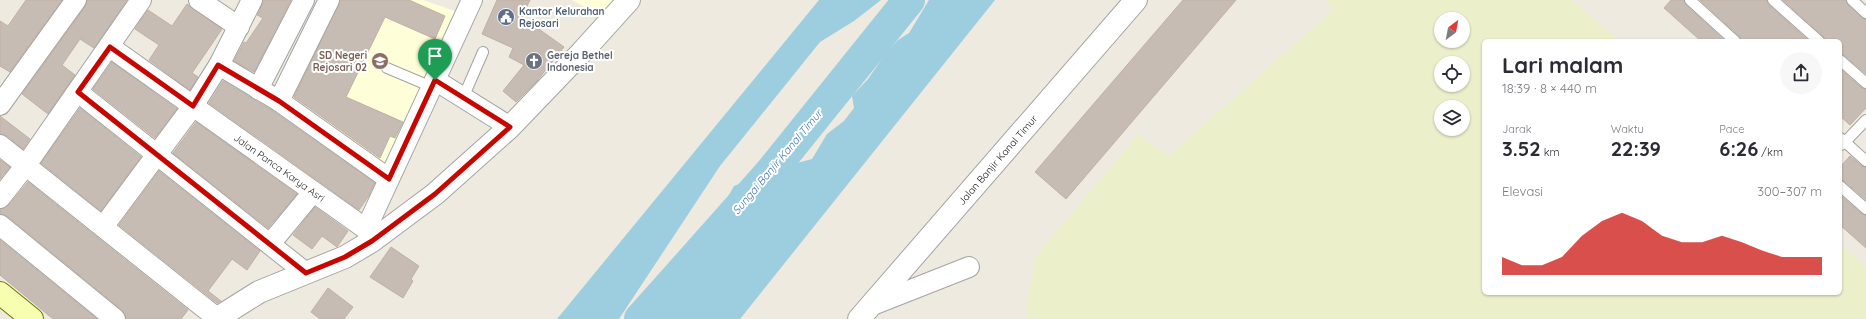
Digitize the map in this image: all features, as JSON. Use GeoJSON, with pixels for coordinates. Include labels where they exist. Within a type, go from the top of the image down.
{"type":"FeatureCollection","features":[{"type":"Feature","properties":{"kind":"main road"},"geometry":{"type":"LineString","coordinates":[[0,293],[32,319]]}},
{"type":"Feature","properties":{"kind":"street"},"geometry":{"type":"LineString","coordinates":[[0,105],[76,0]]}},
{"type":"Feature","properties":{"kind":"street"},"geometry":{"type":"LineString","coordinates":[[0,198],[26,166],[110,47],[141,0]]}},
{"type":"Feature","properties":{"kind":"street"},"geometry":{"type":"LineString","coordinates":[[199,0],[239,27]]}},
{"type":"Feature","properties":{"kind":"street"},"geometry":{"type":"LineString","coordinates":[[103,228],[193,106],[218,65],[252,0]]}},
{"type":"Feature","properties":{"kind":"street"},"geometry":{"type":"LineString","coordinates":[[258,89],[304,0]]}},
{"type":"Feature","properties":{"kind":"street"},"geometry":{"type":"LineString","coordinates":[[279,101],[329,0]]}},
{"type":"Feature","properties":{"kind":"street"},"geometry":{"type":"LineString","coordinates":[[369,235],[389,179],[472,0]]}},
{"type":"Feature","properties":{"kind":"street"},"geometry":{"type":"LineString","coordinates":[[0,145],[217,318],[259,292],[345,257],[369,235],[435,194],[510,127],[582,52],[629,0]]}},
{"type":"Feature","properties":{"kind":"street","name":"Jalan Banjir Kanal Timur"},"geometry":{"type":"LineString","coordinates":[[864,312],[1136,0]]}},
{"type":"Feature","properties":{"kind":"street","name":"Jalan Panca Karya Asri"},"geometry":{"type":"LineString","coordinates":[[110,47],[313,192],[369,235]]}},
{"type":"Feature","properties":{"kind":"street"},"geometry":{"type":"LineString","coordinates":[[218,65],[279,101],[389,179]]}},
{"type":"Feature","properties":{"kind":"street"},"geometry":{"type":"LineString","coordinates":[[434,84],[463,98],[510,127]]}},
{"type":"Feature","properties":{"kind":"street"},"geometry":{"type":"LineString","coordinates":[[78,92],[157,153],[306,273]]}},
{"type":"Feature","properties":{"kind":"street"},"geometry":{"type":"LineString","coordinates":[[270,244],[313,192]]}},
{"type":"Feature","properties":{"kind":"street"},"geometry":{"type":"LineString","coordinates":[[0,225],[114,319]]}},
{"type":"Feature","properties":{"kind":"street"},"geometry":{"type":"LineString","coordinates":[[864,312],[969,267]]}},
{"type":"Feature","properties":{"kind":"lane"},"geometry":{"type":"LineString","coordinates":[[1690,0],[1733,39]]}},
{"type":"Feature","properties":{"kind":"lane"},"geometry":{"type":"LineString","coordinates":[[1773,0],[1817,39]]}},
{"type":"Feature","properties":{"kind":"lane"},"geometry":{"type":"LineString","coordinates":[[1852,0],[1866,13]]}},
{"type":"Feature","properties":{"kind":"lane"},"geometry":{"type":"LineString","coordinates":[[463,98],[483,52]]}},
{"type":"Feature","properties":{"kind":"lane"},"geometry":{"type":"LineString","coordinates":[[1842,62],[1866,83]]}},
{"type":"Feature","properties":{"kind":"lane"},"geometry":{"type":"LineString","coordinates":[[387,68],[434,84]]}},
{"type":"Feature","properties":{"kind":"lane"},"geometry":{"type":"LineString","coordinates":[[1866,120],[1842,142],[1866,161]]}},
{"type":"Feature","properties":{"kind":"lane"},"geometry":{"type":"LineString","coordinates":[[1842,188],[1866,209]]}},
{"type":"Feature","properties":{"kind":"shaded area","name":"SD Negeri Rejosari 02"},"geometry":{"type":"Polygon","coordinates":[[[355,0],[423,0],[455,11],[387,168],[303,110],[355,0]]]}},
{"type":"Feature","properties":{"kind":"shaded area"},"geometry":{"type":"Polygon","coordinates":[[[572,0],[619,0],[604,18],[572,0]]]}},
{"type":"Feature","properties":{"kind":"shaded area"},"geometry":{"type":"Polygon","coordinates":[[[1325,0],[1571,0],[1618,39],[1482,39],[1482,295],[1842,295],[1842,246],[1866,267],[1866,319],[1029,319],[1026,310],[1035,257],[1138,135],[1169,156],[1333,10],[1325,0]]]}},
{"type":"Feature","properties":{"kind":"water"},"geometry":{"type":"Polygon","coordinates":[[[819,0],[881,0],[854,21],[820,42],[720,166],[619,319],[557,319],[819,0]]]}},
{"type":"Feature","properties":{"kind":"water"},"geometry":{"type":"Polygon","coordinates":[[[929,0],[995,0],[740,319],[634,319],[656,293],[687,277],[697,264],[719,213],[734,186],[782,167],[812,159],[827,134],[844,121],[854,108],[852,96],[868,79],[886,53],[898,40],[909,33],[929,0]]]}},
{"type":"Feature","properties":{"kind":"building"},"geometry":{"type":"Polygon","coordinates":[[[26,0],[62,0],[10,72],[0,66],[0,21],[8,26],[26,0]]]}},
{"type":"Feature","properties":{"kind":"building"},"geometry":{"type":"Polygon","coordinates":[[[87,0],[127,0],[94,48],[80,39],[62,65],[75,75],[48,114],[22,94],[85,7],[87,0]]]}},
{"type":"Feature","properties":{"kind":"building"},"geometry":{"type":"Polygon","coordinates":[[[264,0],[291,0],[254,72],[234,61],[244,42],[246,43],[263,18],[257,15],[264,0]]]}},
{"type":"Feature","properties":{"kind":"building"},"geometry":{"type":"Polygon","coordinates":[[[340,0],[409,0],[445,16],[435,39],[385,17],[346,97],[403,122],[395,138],[390,136],[380,158],[294,97],[340,0]]]}},
{"type":"Feature","properties":{"kind":"building"},"geometry":{"type":"Polygon","coordinates":[[[497,0],[530,0],[522,17],[564,47],[537,81],[516,102],[503,91],[524,65],[509,57],[513,48],[482,34],[497,0]]]}},
{"type":"Feature","properties":{"kind":"building"},"geometry":{"type":"Polygon","coordinates":[[[1183,0],[1236,0],[1066,199],[1035,172],[1183,0]]]}},
{"type":"Feature","properties":{"kind":"building"},"geometry":{"type":"Polygon","coordinates":[[[1671,0],[1684,0],[1686,5],[1723,39],[1699,39],[1664,8],[1671,0]]]}},
{"type":"Feature","properties":{"kind":"building"},"geometry":{"type":"Polygon","coordinates":[[[1700,0],[1767,0],[1769,5],[1807,39],[1740,39],[1739,36],[1700,0]]]}},
{"type":"Feature","properties":{"kind":"building"},"geometry":{"type":"Polygon","coordinates":[[[1783,0],[1846,0],[1848,5],[1862,18],[1866,19],[1866,74],[1842,54],[1842,39],[1824,39],[1823,36],[1783,0]]]}},
{"type":"Feature","properties":{"kind":"building"},"geometry":{"type":"Polygon","coordinates":[[[187,4],[222,29],[192,73],[198,77],[190,90],[149,60],[159,45],[135,29],[148,10],[172,26],[187,4]]]}},
{"type":"Feature","properties":{"kind":"building"},"geometry":{"type":"Polygon","coordinates":[[[112,62],[177,109],[155,138],[93,89],[112,62]]]}},
{"type":"Feature","properties":{"kind":"building"},"geometry":{"type":"Polygon","coordinates":[[[1842,71],[1862,88],[1866,89],[1866,108],[1850,125],[1842,118],[1842,71]]]}},
{"type":"Feature","properties":{"kind":"building"},"geometry":{"type":"Polygon","coordinates":[[[223,81],[273,111],[375,183],[359,210],[209,103],[223,81]]]}},
{"type":"Feature","properties":{"kind":"building"},"geometry":{"type":"Polygon","coordinates":[[[80,108],[141,157],[101,211],[41,163],[80,108]]]}},
{"type":"Feature","properties":{"kind":"building"},"geometry":{"type":"Polygon","coordinates":[[[0,116],[30,139],[23,149],[7,136],[0,134],[0,116]]]}},
{"type":"Feature","properties":{"kind":"building"},"geometry":{"type":"Polygon","coordinates":[[[196,122],[297,194],[268,228],[173,153],[196,122]]]}},
{"type":"Feature","properties":{"kind":"building"},"geometry":{"type":"Polygon","coordinates":[[[1850,156],[1862,166],[1866,167],[1866,200],[1842,180],[1842,165],[1850,156]]]}},
{"type":"Feature","properties":{"kind":"building"},"geometry":{"type":"Polygon","coordinates":[[[0,160],[10,167],[0,179],[0,160]]]}},
{"type":"Feature","properties":{"kind":"building"},"geometry":{"type":"Polygon","coordinates":[[[159,171],[260,251],[247,270],[232,259],[208,291],[221,301],[217,303],[119,225],[159,171]]]}},
{"type":"Feature","properties":{"kind":"building"},"geometry":{"type":"Polygon","coordinates":[[[28,182],[188,310],[181,319],[126,319],[122,310],[7,216],[0,214],[0,209],[9,205],[28,182]]]}},
{"type":"Feature","properties":{"kind":"building"},"geometry":{"type":"Polygon","coordinates":[[[1842,197],[1862,214],[1866,215],[1866,248],[1842,227],[1842,197]]]}},
{"type":"Feature","properties":{"kind":"building"},"geometry":{"type":"Polygon","coordinates":[[[315,207],[348,231],[337,247],[322,236],[312,249],[293,235],[315,207]]]}},
{"type":"Feature","properties":{"kind":"building"},"geometry":{"type":"Polygon","coordinates":[[[0,240],[97,319],[53,319],[0,275],[0,240]]]}},
{"type":"Feature","properties":{"kind":"building"},"geometry":{"type":"Polygon","coordinates":[[[391,247],[419,266],[411,279],[413,281],[403,298],[370,277],[391,247]]]}},
{"type":"Feature","properties":{"kind":"building"},"geometry":{"type":"Polygon","coordinates":[[[328,288],[353,307],[344,319],[320,319],[311,312],[328,288]]]}},
{"type":"Feature","properties":{"kind":"waterway","name":"Sungai Banjir Kanal Timur"},"geometry":{"type":"LineString","coordinates":[[640,319],[769,174],[909,0]]}},
{"type":"Feature","properties":{"kind":"place","name":"Kantor Kelurahan Rejosari"},"geometry":{"type":"Point","coordinates":[506,17]}},
{"type":"Feature","properties":{"kind":"place","name":"SD Negeri Rejosari 02"},"geometry":{"type":"Point","coordinates":[380,61]}},
{"type":"Feature","properties":{"kind":"place","name":"Gereja Bethel Indonesia"},"geometry":{"type":"Point","coordinates":[534,61]}},
{"type":"Feature","properties":{"kind":"route"},"geometry":{"type":"LineString","coordinates":[[110,47],[193,106],[218,65],[279,101],[389,179],[435,80],[510,127],[435,194],[372,241],[345,257],[306,273],[157,153],[78,92],[110,47]]}}]}
